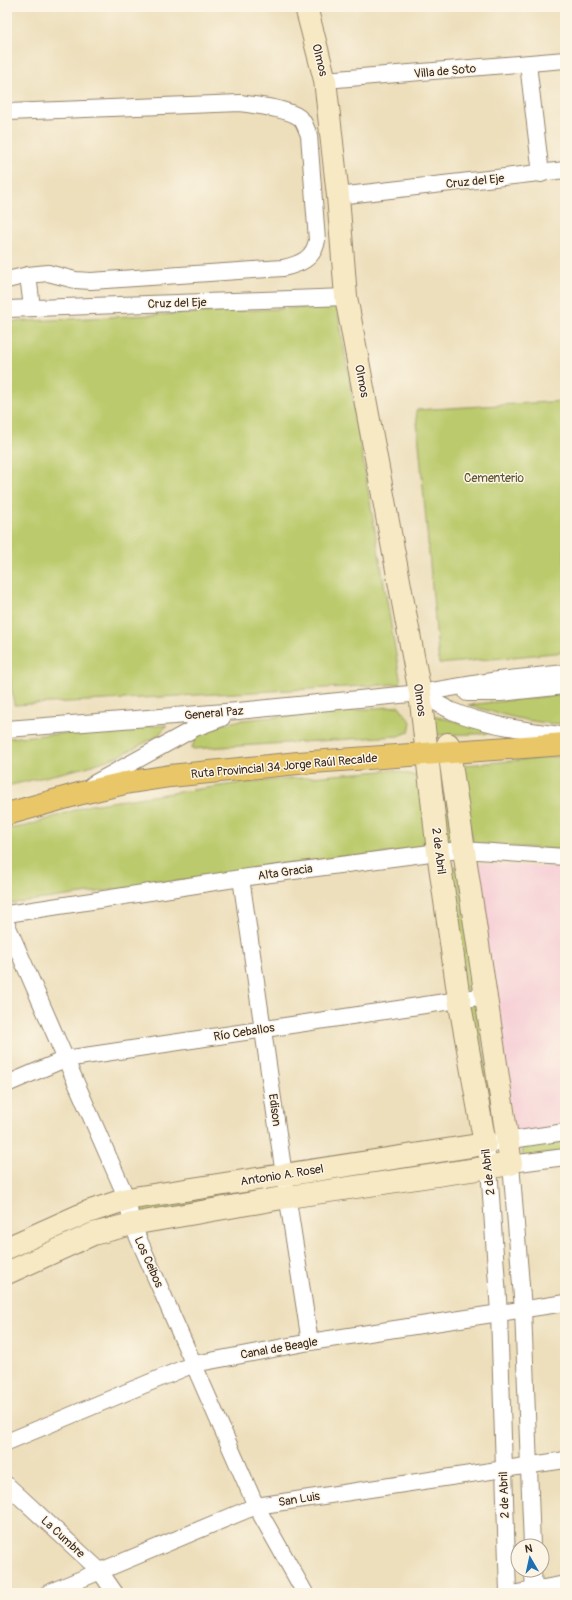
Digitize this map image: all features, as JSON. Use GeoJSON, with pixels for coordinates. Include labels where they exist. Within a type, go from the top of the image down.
{"type":"FeatureCollection","features":[{"type":"Feature","properties":{"kind":"main road","name":"Ruta Provincial 34 Jorge Raúl Recalde"},"geometry":{"type":"LineString","coordinates":[[7,806],[170,768],[438,749],[540,740],[565,740]]}},
{"type":"Feature","properties":{"kind":"main road","name":"Ruta Provincial 34 Jorge Raúl Recalde"},"geometry":{"type":"LineString","coordinates":[[438,749],[565,744]]}},
{"type":"Feature","properties":{"kind":"main road","name":"Ruta Provincial 34 Jorge Raúl Recalde"},"geometry":{"type":"LineString","coordinates":[[7,814],[89,788]]}},
{"type":"Feature","properties":{"kind":"street","name":"Olmos"},"geometry":{"type":"LineString","coordinates":[[306,7],[325,80],[338,196],[346,297],[420,693],[438,749]]}},
{"type":"Feature","properties":{"kind":"street","name":"Villa de Soto"},"geometry":{"type":"LineString","coordinates":[[325,80],[565,60]]}},
{"type":"Feature","properties":{"kind":"street"},"geometry":{"type":"LineString","coordinates":[[528,64],[540,174]]}},
{"type":"Feature","properties":{"kind":"street"},"geometry":{"type":"LineString","coordinates":[[7,112],[241,103],[276,109],[292,114],[302,120],[309,135],[317,240],[316,248],[310,257],[300,264],[283,268],[232,273],[91,281],[75,280],[48,273],[28,275],[7,280]]}},
{"type":"Feature","properties":{"kind":"street","name":"Cruz del Eje"},"geometry":{"type":"LineString","coordinates":[[338,196],[565,170]]}},
{"type":"Feature","properties":{"kind":"street"},"geometry":{"type":"LineString","coordinates":[[28,275],[32,308]]}},
{"type":"Feature","properties":{"kind":"street","name":"Cruz del Eje"},"geometry":{"type":"LineString","coordinates":[[7,309],[346,297]]}},
{"type":"Feature","properties":{"kind":"street","name":"General Paz"},"geometry":{"type":"LineString","coordinates":[[7,729],[238,711],[420,693],[498,680],[565,673]]}},
{"type":"Feature","properties":{"kind":"street","name":"General Paz"},"geometry":{"type":"LineString","coordinates":[[420,693],[500,693],[565,686]]}},
{"type":"Feature","properties":{"kind":"street"},"geometry":{"type":"LineString","coordinates":[[420,693],[450,710],[471,718],[501,726],[565,736]]}},
{"type":"Feature","properties":{"kind":"street"},"geometry":{"type":"LineString","coordinates":[[89,788],[195,728],[238,711]]}},
{"type":"Feature","properties":{"kind":"street","name":"2 de Abril"},"geometry":{"type":"LineString","coordinates":[[438,749],[463,850],[507,1141],[512,1164],[523,1309],[532,1538]]}},
{"type":"Feature","properties":{"kind":"street","name":"2 de Abril"},"geometry":{"type":"LineString","coordinates":[[438,749],[438,852],[459,999],[489,1167],[499,1313],[508,1593]]}},
{"type":"Feature","properties":{"kind":"street","name":"Alta Gracia"},"geometry":{"type":"LineString","coordinates":[[7,914],[241,878],[438,852],[463,850],[565,857]]}},
{"type":"Feature","properties":{"kind":"street","name":"Edison"},"geometry":{"type":"LineString","coordinates":[[241,878],[310,1342]]}},
{"type":"Feature","properties":{"kind":"street","name":"Los Ceibos"},"geometry":{"type":"LineString","coordinates":[[7,925],[127,1198],[132,1224],[256,1506],[306,1593]]}},
{"type":"Feature","properties":{"kind":"street","name":"Río Ceballos"},"geometry":{"type":"LineString","coordinates":[[7,1084],[65,1059],[485,996]]}},
{"type":"Feature","properties":{"kind":"street","name":"Antonio A. Rosel"},"geometry":{"type":"LineString","coordinates":[[7,1248],[85,1213],[127,1198],[565,1132]]}},
{"type":"Feature","properties":{"kind":"street","name":"Antonio A. Rosel"},"geometry":{"type":"LineString","coordinates":[[7,1273],[93,1234],[132,1224],[288,1197],[565,1157]]}},
{"type":"Feature","properties":{"kind":"street","name":"Canal de Beagle"},"geometry":{"type":"LineString","coordinates":[[7,1442],[194,1364],[310,1342],[565,1302]]}},
{"type":"Feature","properties":{"kind":"street","name":"San Luis"},"geometry":{"type":"LineString","coordinates":[[48,1593],[99,1570],[256,1506],[503,1468],[565,1460]]}},
{"type":"Feature","properties":{"kind":"street","name":"La Cumbre"},"geometry":{"type":"LineString","coordinates":[[7,1485],[99,1570],[115,1593]]}},
{"type":"Feature","properties":{"kind":"street"},"geometry":{"type":"LineString","coordinates":[[533,1578],[534,1592]]}},
{"type":"Feature","properties":{"kind":"street"},"geometry":{"type":"LineString","coordinates":[[517,1593],[534,1592],[565,1584]]}},
{"type":"Feature","properties":{"kind":"shaded area"},"geometry":{"type":"Polygon","coordinates":[[[471,863],[565,868],[565,1127],[514,1135],[471,863]]]}},
{"type":"Feature","properties":{"kind":"green space"},"geometry":{"type":"Polygon","coordinates":[[[337,306],[401,684],[14,705],[7,654],[7,322],[337,306]]]}},
{"type":"Feature","properties":{"kind":"green space","name":"Cementerio"},"geometry":{"type":"Polygon","coordinates":[[[565,401],[565,652],[439,664],[416,410],[565,401]]]}},
{"type":"Feature","properties":{"kind":"green space"},"geometry":{"type":"Polygon","coordinates":[[[565,694],[565,724],[553,724],[528,720],[468,705],[565,694]]]}},
{"type":"Feature","properties":{"kind":"green space"},"geometry":{"type":"Polygon","coordinates":[[[399,706],[411,722],[409,732],[398,736],[191,749],[197,736],[216,726],[241,720],[399,706]]]}},
{"type":"Feature","properties":{"kind":"green space"},"geometry":{"type":"Polygon","coordinates":[[[432,716],[508,733],[434,735],[432,716]]]}},
{"type":"Feature","properties":{"kind":"green space"},"geometry":{"type":"Polygon","coordinates":[[[167,725],[158,736],[119,756],[86,767],[7,786],[7,738],[167,725]]]}},
{"type":"Feature","properties":{"kind":"green space"},"geometry":{"type":"Polygon","coordinates":[[[565,756],[565,850],[473,844],[459,773],[465,765],[565,756]]]}},
{"type":"Feature","properties":{"kind":"green space"},"geometry":{"type":"Polygon","coordinates":[[[445,767],[454,843],[442,844],[434,768],[445,767]]]}},
{"type":"Feature","properties":{"kind":"green space"},"geometry":{"type":"Polygon","coordinates":[[[393,770],[416,776],[420,783],[428,848],[7,904],[7,829],[26,826],[90,805],[241,783],[393,770]]]}},
{"type":"Feature","properties":{"kind":"green space"},"geometry":{"type":"Polygon","coordinates":[[[458,867],[477,992],[465,993],[446,869],[458,867]]]}},
{"type":"Feature","properties":{"kind":"green space"},"geometry":{"type":"Polygon","coordinates":[[[476,1004],[497,1135],[489,1136],[468,1005],[476,1004]]]}},
{"type":"Feature","properties":{"kind":"green space"},"geometry":{"type":"Polygon","coordinates":[[[565,1140],[565,1151],[523,1158],[522,1146],[565,1140]]]}},
{"type":"Feature","properties":{"kind":"green space"},"geometry":{"type":"Polygon","coordinates":[[[276,1183],[278,1192],[139,1215],[137,1206],[276,1183]]]}}]}
